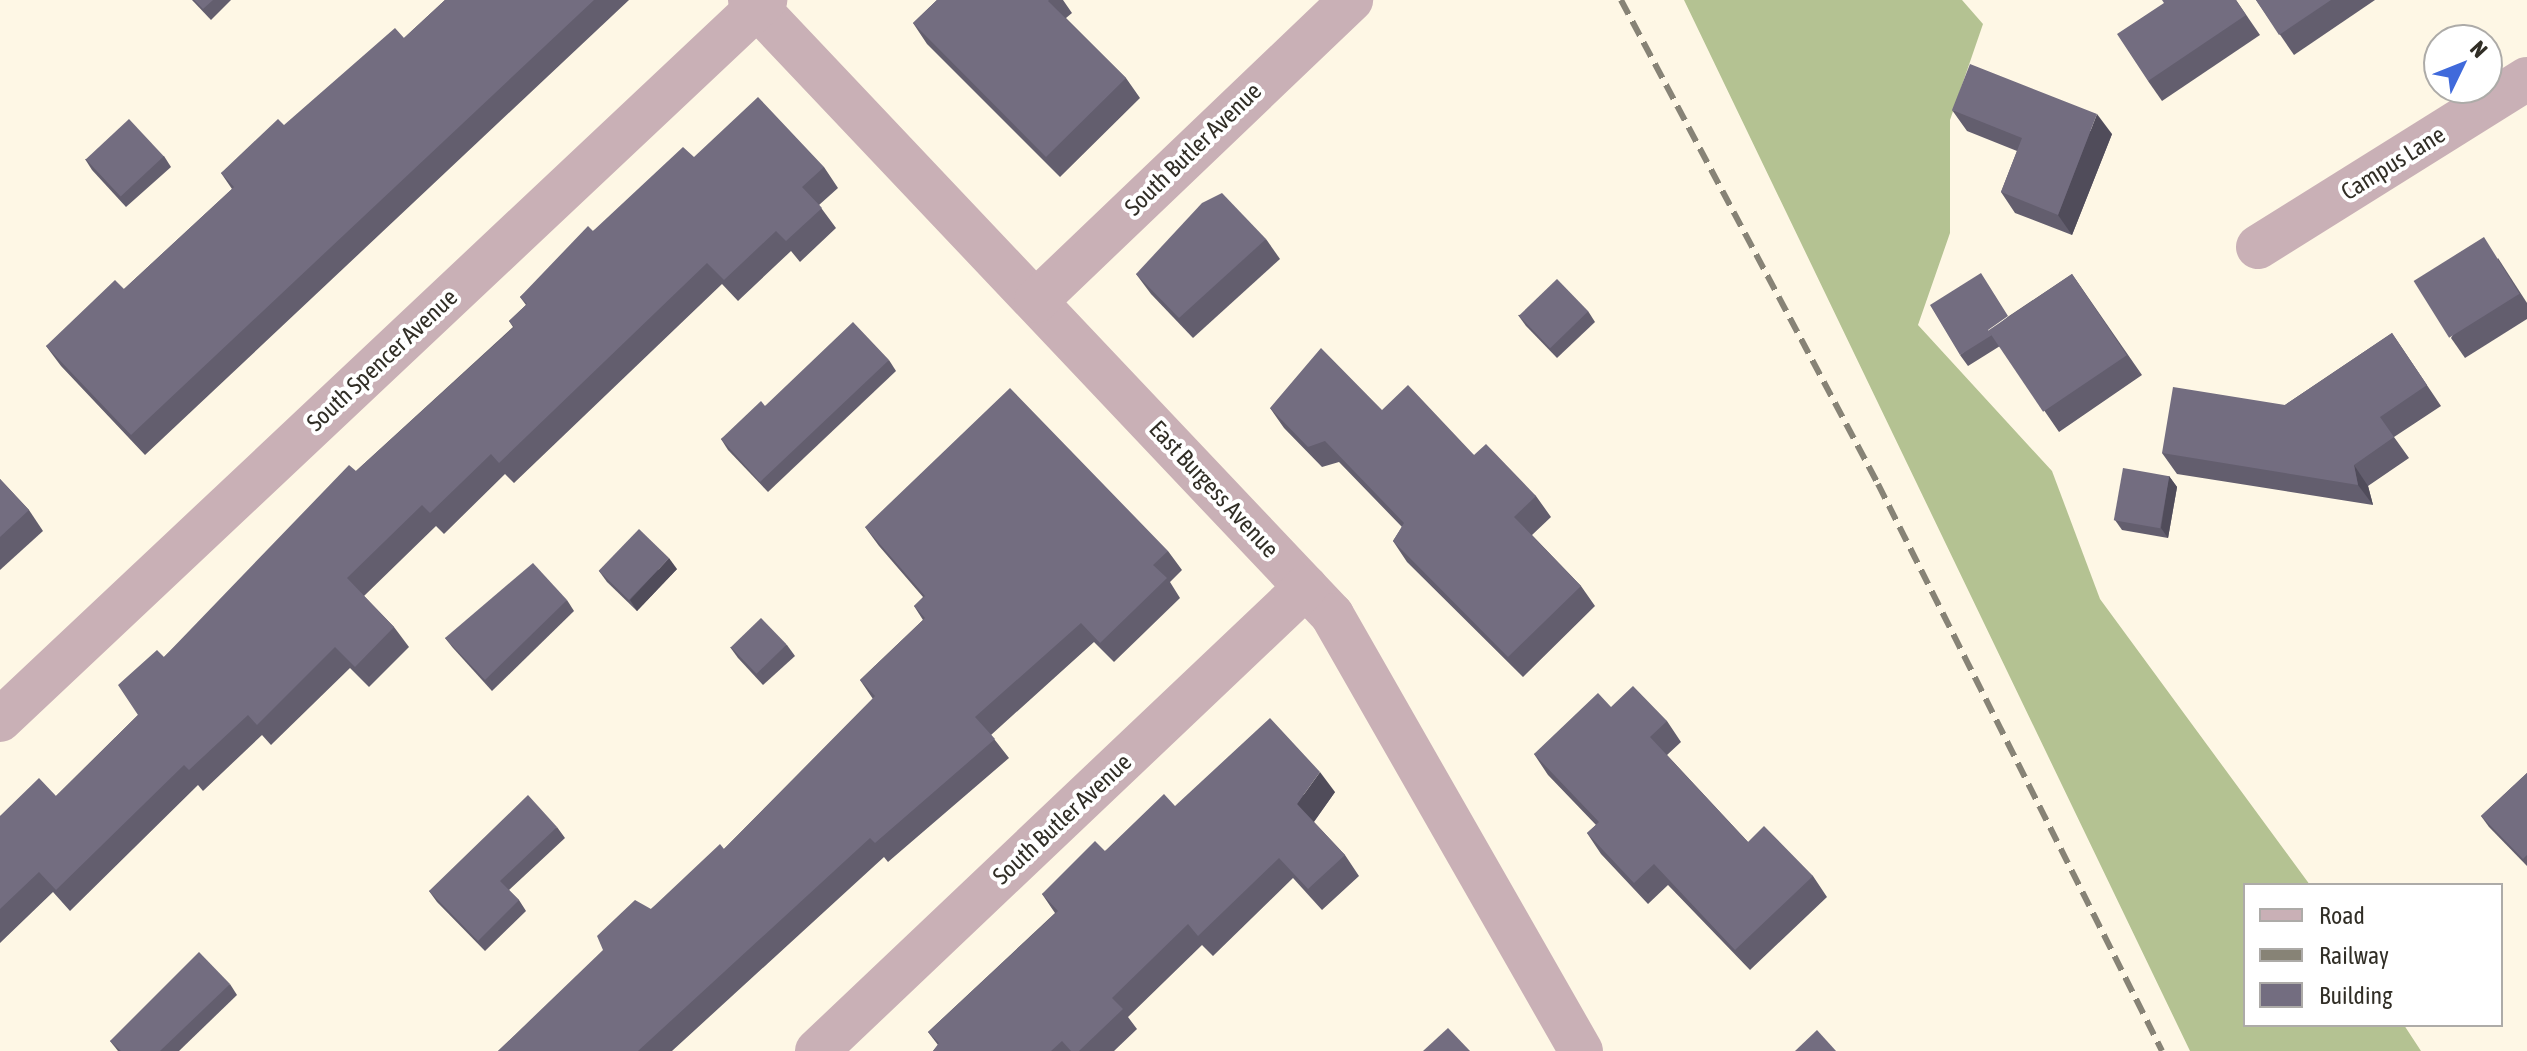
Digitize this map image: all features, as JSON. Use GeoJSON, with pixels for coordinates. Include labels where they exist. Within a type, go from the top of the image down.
{"type":"FeatureCollection","features":[{"type":"Feature","properties":{"kind":"street","name":"South Butler Avenue"},"geometry":{"type":"LineString","coordinates":[[1036,301],[1351,0]]}},
{"type":"Feature","properties":{"kind":"street","name":"East Burgess Avenue"},"geometry":{"type":"LineString","coordinates":[[757,3],[1306,587],[1343,632],[1581,1051]]}},
{"type":"Feature","properties":{"kind":"street","name":"South Spencer Avenue"},"geometry":{"type":"LineString","coordinates":[[0,720],[757,3]]}},
{"type":"Feature","properties":{"kind":"street","name":"Campus Lane"},"geometry":{"type":"LineString","coordinates":[[2258,247],[2527,79]]}},
{"type":"Feature","properties":{"kind":"street","name":"South Butler Avenue"},"geometry":{"type":"LineString","coordinates":[[817,1051],[1306,587]]}},
{"type":"Feature","properties":{"kind":"green space"},"geometry":{"type":"Polygon","coordinates":[[[1684,0],[1962,0],[1983,24],[1950,120],[1950,233],[1918,325],[2052,471],[2100,599],[2309,883],[2243,883],[2243,1027],[2405,1027],[2421,1051],[2190,1051],[1684,0]]]}},
{"type":"Feature","properties":{"kind":"building"},"geometry":{"type":"Polygon","coordinates":[[[194,0],[213,0],[203,9],[194,0]]]}},
{"type":"Feature","properties":{"kind":"building"},"geometry":{"type":"Polygon","coordinates":[[[445,0],[594,0],[131,435],[46,346],[115,280],[124,289],[234,187],[221,173],[278,119],[284,125],[395,28],[404,38],[445,0]]]}},
{"type":"Feature","properties":{"kind":"building"},"geometry":{"type":"Polygon","coordinates":[[[937,0],[1049,0],[1126,78],[1046,157],[913,23],[937,0]]]}},
{"type":"Feature","properties":{"kind":"building"},"geometry":{"type":"Polygon","coordinates":[[[2162,0],[2236,0],[2246,15],[2148,81],[2117,34],[2164,3],[2162,0]]]}},
{"type":"Feature","properties":{"kind":"building"},"geometry":{"type":"Polygon","coordinates":[[[2256,0],[2331,0],[2279,35],[2256,0]]]}},
{"type":"Feature","properties":{"kind":"building"},"geometry":{"type":"Polygon","coordinates":[[[1970,64],[2097,114],[2058,215],[2001,192],[2022,138],[1952,110],[1970,64]]]}},
{"type":"Feature","properties":{"kind":"building"},"geometry":{"type":"Polygon","coordinates":[[[758,97],[824,167],[802,187],[822,208],[786,241],[776,231],[724,280],[707,263],[499,463],[491,454],[430,513],[422,505],[347,578],[394,627],[355,667],[335,647],[257,725],[248,715],[189,770],[184,765],[56,890],[39,872],[0,909],[0,816],[39,778],[56,796],[138,715],[118,685],[157,650],[164,657],[349,465],[356,471],[514,327],[509,321],[527,304],[520,297],[588,226],[593,231],[683,147],[694,157],[758,97]]]}},
{"type":"Feature","properties":{"kind":"building"},"geometry":{"type":"Polygon","coordinates":[[[129,119],[164,156],[121,197],[86,159],[129,119]]]}},
{"type":"Feature","properties":{"kind":"building"},"geometry":{"type":"Polygon","coordinates":[[[1222,193],[1266,239],[1179,318],[1136,274],[1202,203],[1222,193]]]}},
{"type":"Feature","properties":{"kind":"building"},"geometry":{"type":"Polygon","coordinates":[[[2484,237],[2520,294],[2449,338],[2414,281],[2484,237]]]}},
{"type":"Feature","properties":{"kind":"building"},"geometry":{"type":"Polygon","coordinates":[[[1981,273],[2008,316],[1988,330],[1992,335],[1960,355],[1930,305],[1981,273]]]}},
{"type":"Feature","properties":{"kind":"building"},"geometry":{"type":"Polygon","coordinates":[[[2072,274],[2127,355],[2043,412],[1988,330],[2072,274]]]}},
{"type":"Feature","properties":{"kind":"building"},"geometry":{"type":"Polygon","coordinates":[[[1557,279],[1588,311],[1550,348],[1519,316],[1557,279]]]}},
{"type":"Feature","properties":{"kind":"building"},"geometry":{"type":"Polygon","coordinates":[[[853,322],[889,360],[760,482],[721,439],[761,401],[765,406],[853,322]]]}},
{"type":"Feature","properties":{"kind":"building"},"geometry":{"type":"Polygon","coordinates":[[[2392,333],[2427,385],[2380,417],[2394,437],[2354,465],[2358,485],[2162,453],[2173,387],[2285,405],[2392,333]]]}},
{"type":"Feature","properties":{"kind":"building"},"geometry":{"type":"Polygon","coordinates":[[[1321,348],[1382,410],[1408,385],[1474,455],[1486,444],[1536,496],[1514,517],[1581,586],[1508,657],[1393,541],[1404,523],[1325,441],[1308,447],[1270,408],[1321,348]]]}},
{"type":"Feature","properties":{"kind":"building"},"geometry":{"type":"Polygon","coordinates":[[[1010,388],[1168,551],[1153,565],[1167,578],[1100,643],[1081,623],[975,717],[995,739],[875,843],[870,838],[638,1051],[498,1051],[603,950],[597,936],[635,900],[651,909],[720,844],[724,849],[875,696],[860,680],[925,618],[914,606],[925,596],[865,527],[1010,388]]]}},
{"type":"Feature","properties":{"kind":"building"},"geometry":{"type":"Polygon","coordinates":[[[2123,468],[2169,476],[2160,528],[2114,520],[2123,468]]]}},
{"type":"Feature","properties":{"kind":"building"},"geometry":{"type":"Polygon","coordinates":[[[0,479],[29,510],[0,537],[0,479]]]}},
{"type":"Feature","properties":{"kind":"building"},"geometry":{"type":"Polygon","coordinates":[[[639,529],[669,558],[629,600],[599,571],[639,529]]]}},
{"type":"Feature","properties":{"kind":"building"},"geometry":{"type":"Polygon","coordinates":[[[533,563],[567,600],[485,680],[445,638],[533,563]]]}},
{"type":"Feature","properties":{"kind":"building"},"geometry":{"type":"Polygon","coordinates":[[[761,618],[787,645],[756,674],[731,647],[761,618]]]}},
{"type":"Feature","properties":{"kind":"building"},"geometry":{"type":"Polygon","coordinates":[[[1633,686],[1667,721],[1650,737],[1748,842],[1764,826],[1813,876],[1735,950],[1654,864],[1634,883],[1587,833],[1599,822],[1534,754],[1598,693],[1611,707],[1633,686]]]}},
{"type":"Feature","properties":{"kind":"building"},"geometry":{"type":"Polygon","coordinates":[[[1270,718],[1320,772],[1297,804],[1345,855],[1308,889],[1279,858],[1198,936],[1188,924],[1112,998],[1123,1009],[1079,1051],[1071,1051],[1062,1041],[1051,1051],[933,1051],[939,1043],[928,1032],[1058,911],[1042,894],[1095,841],[1105,851],[1164,794],[1175,806],[1270,718]]]}},
{"type":"Feature","properties":{"kind":"building"},"geometry":{"type":"Polygon","coordinates":[[[2527,773],[2527,855],[2523,859],[2481,816],[2527,773]]]}},
{"type":"Feature","properties":{"kind":"building"},"geometry":{"type":"Polygon","coordinates":[[[528,795],[557,827],[500,881],[519,900],[478,941],[429,891],[528,795]]]}},
{"type":"Feature","properties":{"kind":"building"},"geometry":{"type":"Polygon","coordinates":[[[199,952],[230,984],[160,1051],[121,1051],[110,1041],[199,952]]]}},
{"type":"Feature","properties":{"kind":"building"},"geometry":{"type":"Polygon","coordinates":[[[1448,1028],[1470,1051],[1423,1051],[1448,1028]]]}},
{"type":"Feature","properties":{"kind":"building"},"geometry":{"type":"Polygon","coordinates":[[[1817,1030],[1836,1051],[1795,1051],[1817,1030]]]}},
{"type":"Feature","properties":{"kind":"railway"},"geometry":{"type":"LineString","coordinates":[[1621,0],[1878,484],[2162,1051]]}}]}
